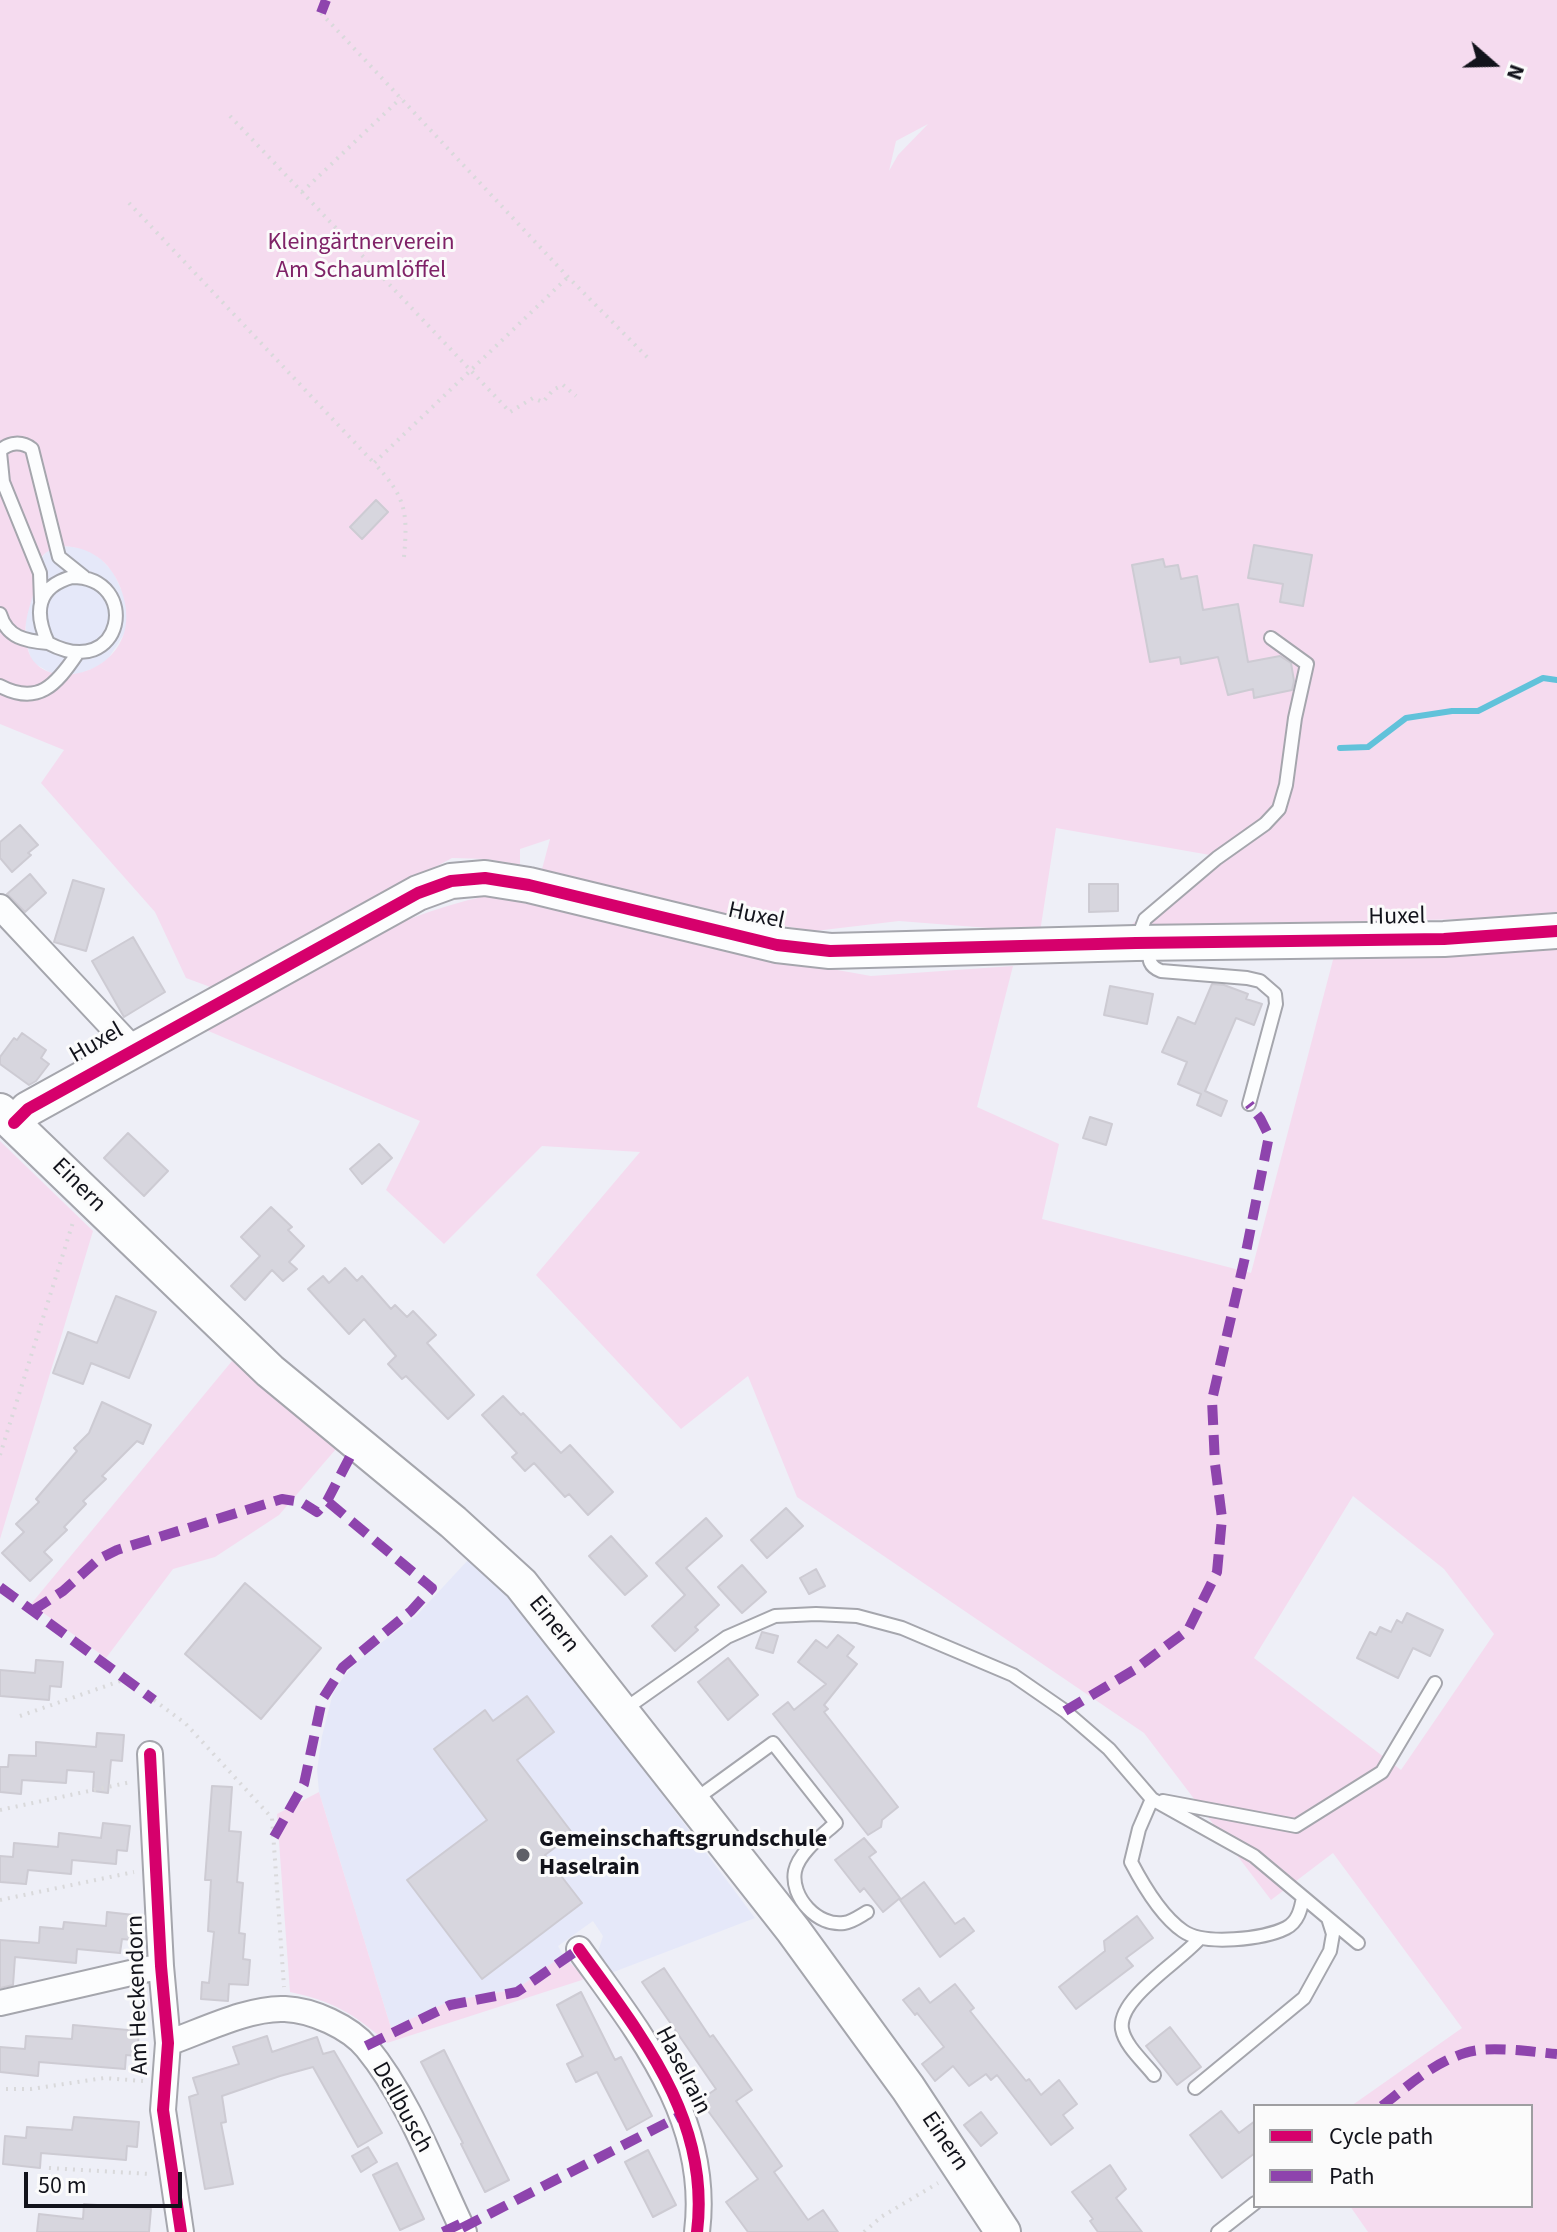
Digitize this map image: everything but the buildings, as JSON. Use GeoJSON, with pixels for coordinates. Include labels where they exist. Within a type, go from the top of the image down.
{"type":"FeatureCollection","features":[{"type":"Feature","properties":{"kind":"street","name":"Huxel"},"geometry":{"type":"LineString","coordinates":[[7,1117],[28,1109],[418,893],[451,881],[485,878],[529,885],[777,945],[830,951],[1444,939],[1557,931]]}},
{"type":"Feature","properties":{"kind":"street","name":"Huxel"},"geometry":{"type":"LineString","coordinates":[[0,907],[133,1049]]}},
{"type":"Feature","properties":{"kind":"street","name":"Einern"},"geometry":{"type":"LineString","coordinates":[[7,1117],[87,1196],[242,1334],[270,1371],[453,1522],[521,1584],[793,1930],[963,2169],[1003,2232]]}},
{"type":"Feature","properties":{"kind":"street","name":"Am Heckendorn"},"geometry":{"type":"LineString","coordinates":[[150,1766],[168,2043],[163,2110],[181,2232]]}},
{"type":"Feature","properties":{"kind":"street","name":"Haselrain"},"geometry":{"type":"LineString","coordinates":[[579,1949],[657,2059],[691,2137],[699,2232]]}},
{"type":"Feature","properties":{"kind":"street","name":"Am Heckendorn"},"geometry":{"type":"LineString","coordinates":[[0,2003],[161,1966]]}},
{"type":"Feature","properties":{"kind":"street","name":"Dellbusch"},"geometry":{"type":"LineString","coordinates":[[168,2043],[247,2015],[285,2009],[311,2015],[346,2030],[366,2046],[395,2089],[464,2232]]}},
{"type":"Feature","properties":{"kind":"lane"},"geometry":{"type":"LineString","coordinates":[[0,614],[7,630],[21,639],[48,643],[77,654],[99,647],[108,639],[116,618],[111,596],[104,587],[84,577],[59,557],[32,449],[25,444],[5,446],[0,452],[3,482],[40,573],[41,628],[48,643]]}},
{"type":"Feature","properties":{"kind":"lane"},"geometry":{"type":"LineString","coordinates":[[40,605],[52,586],[61,580],[84,577]]}},
{"type":"Feature","properties":{"kind":"lane"},"geometry":{"type":"LineString","coordinates":[[1249,1104],[1276,1004],[1275,994],[1260,981],[1247,978],[1153,968],[1142,943],[1145,919],[1217,858],[1265,824],[1279,809],[1307,664],[1271,638]]}},
{"type":"Feature","properties":{"kind":"lane"},"geometry":{"type":"LineString","coordinates":[[0,686],[17,694],[42,692],[66,671],[77,654]]}},
{"type":"Feature","properties":{"kind":"lane"},"geometry":{"type":"LineString","coordinates":[[622,1711],[727,1637],[775,1616],[857,1616],[902,1628],[1013,1675],[1065,1711],[1109,1749],[1152,1799],[1254,1856],[1358,1943]]}},
{"type":"Feature","properties":{"kind":"lane"},"geometry":{"type":"LineString","coordinates":[[1152,1799],[1296,1826],[1382,1772],[1435,1683]]}},
{"type":"Feature","properties":{"kind":"lane"},"geometry":{"type":"LineString","coordinates":[[692,1802],[773,1743],[836,1823],[812,1845],[795,1869],[796,1891],[806,1908],[829,1923],[847,1923],[867,1912]]}},
{"type":"Feature","properties":{"kind":"lane"},"geometry":{"type":"LineString","coordinates":[[1152,1799],[1139,1829],[1131,1862],[1147,1892],[1183,1932],[1219,1940],[1263,1935],[1288,1927],[1300,1913],[1303,1897]]}},
{"type":"Feature","properties":{"kind":"lane"},"geometry":{"type":"LineString","coordinates":[[1195,2088],[1304,1998],[1330,1951],[1333,1934],[1328,1918]]}},
{"type":"Feature","properties":{"kind":"lane"},"geometry":{"type":"LineString","coordinates":[[1154,2075],[1126,2040],[1122,2029],[1124,2012],[1136,1995],[1188,1952],[1200,1938]]}},
{"type":"Feature","properties":{"kind":"lane"},"geometry":{"type":"LineString","coordinates":[[1218,2232],[1253,2205]]}},
{"type":"Feature","properties":{"kind":"path"},"geometry":{"type":"LineString","coordinates":[[321,13],[648,358]]}},
{"type":"Feature","properties":{"kind":"path"},"geometry":{"type":"LineString","coordinates":[[302,192],[401,98]]}},
{"type":"Feature","properties":{"kind":"path"},"geometry":{"type":"LineString","coordinates":[[230,116],[510,412],[533,398],[543,402],[553,390],[563,385],[576,396]]}},
{"type":"Feature","properties":{"kind":"path"},"geometry":{"type":"LineString","coordinates":[[129,203],[396,486],[407,523],[404,557]]}},
{"type":"Feature","properties":{"kind":"path"},"geometry":{"type":"LineString","coordinates":[[374,463],[568,277]]}},
{"type":"Feature","properties":{"kind":"path"},"geometry":{"type":"LineString","coordinates":[[0,1455],[73,1221],[87,1196]]}},
{"type":"Feature","properties":{"kind":"path"},"geometry":{"type":"LineString","coordinates":[[20,1716],[126,1679]]}},
{"type":"Feature","properties":{"kind":"path"},"geometry":{"type":"LineString","coordinates":[[154,1700],[186,1724],[272,1818],[285,2009]]}},
{"type":"Feature","properties":{"kind":"path"},"geometry":{"type":"LineString","coordinates":[[0,1810],[150,1766]]}},
{"type":"Feature","properties":{"kind":"path"},"geometry":{"type":"LineString","coordinates":[[0,1900],[155,1867]]}},
{"type":"Feature","properties":{"kind":"path"},"geometry":{"type":"LineString","coordinates":[[6,2089],[31,2089],[104,2078],[165,2083]]}},
{"type":"Feature","properties":{"kind":"path"},"geometry":{"type":"LineString","coordinates":[[49,2168],[173,2175]]}},
{"type":"Feature","properties":{"kind":"path"},"geometry":{"type":"LineString","coordinates":[[864,2232],[881,2217],[963,2169]]}},
{"type":"Feature","properties":{"kind":"shaded area"},"geometry":{"type":"Polygon","coordinates":[[[59,546],[85,548],[100,558],[113,572],[125,598],[128,616],[126,631],[108,659],[78,674],[51,673],[32,662],[28,648],[25,619],[37,581],[39,562],[47,551],[59,546]]]}},
{"type":"Feature","properties":{"kind":"shaded area","name":"Gemeinschaftsgrundschule Haselrain"},"geometry":{"type":"Polygon","coordinates":[[[468,1560],[515,1603],[550,1645],[755,1918],[611,1973],[597,1955],[603,1936],[593,1921],[558,1946],[563,1955],[517,1989],[450,2001],[391,2028],[319,1792],[317,1770],[322,1736],[333,1693],[344,1676],[359,1660],[417,1615],[468,1560]]]}},
{"type":"Feature","properties":{"kind":"green space","name":"Kleingärtnerverein Am Schaumlöffel"},"geometry":{"type":"Polygon","coordinates":[[[0,0],[1557,0],[1557,912],[1503,918],[1129,927],[1210,855],[1056,828],[1040,932],[899,921],[815,931],[700,913],[541,873],[550,839],[520,849],[520,865],[487,859],[452,858],[213,988],[186,978],[155,912],[41,783],[64,750],[0,724],[0,0]],[[928,124],[896,141],[889,171],[898,155],[928,124]],[[59,546],[46,553],[39,563],[26,624],[26,640],[28,650],[38,665],[54,673],[73,674],[93,668],[111,656],[123,637],[126,612],[118,582],[108,566],[86,551],[59,546]]]}},
{"type":"Feature","properties":{"kind":"green space"},"geometry":{"type":"Polygon","coordinates":[[[486,896],[552,908],[753,955],[871,976],[1013,966],[977,1107],[1059,1144],[1042,1219],[1251,1273],[1334,956],[1557,941],[1557,2232],[1368,2232],[1351,2208],[1533,2208],[1533,2104],[1354,2104],[1462,2028],[1333,1853],[1271,1900],[1144,1733],[797,1497],[748,1376],[681,1429],[536,1275],[640,1152],[542,1146],[444,1244],[386,1190],[420,1121],[199,1027],[338,951],[410,919],[486,896]],[[1353,1496],[1254,1658],[1401,1770],[1494,1634],[1444,1569],[1353,1496]]]}},
{"type":"Feature","properties":{"kind":"green space"},"geometry":{"type":"Polygon","coordinates":[[[0,1141],[93,1231],[0,1539],[0,1141]]]}},
{"type":"Feature","properties":{"kind":"green space"},"geometry":{"type":"Polygon","coordinates":[[[232,1361],[336,1449],[279,1515],[215,1557],[173,1569],[106,1658],[31,1604],[232,1361]]]}},
{"type":"Feature","properties":{"kind":"green space"},"geometry":{"type":"Polygon","coordinates":[[[319,1792],[391,2028],[450,2001],[517,1989],[563,1955],[585,1979],[387,2043],[342,2010],[290,1992],[277,1814],[319,1792]]]}},
{"type":"Feature","properties":{"kind":"waterway"},"geometry":{"type":"LineString","coordinates":[[1340,748],[1368,747],[1406,718],[1452,711],[1478,711],[1543,678],[1557,680]]}},
{"type":"Feature","properties":{"kind":"marked path"},"geometry":{"type":"LineString","coordinates":[[321,13],[326,0]]}},
{"type":"Feature","properties":{"kind":"marked path"},"geometry":{"type":"LineString","coordinates":[[1065,1711],[1134,1670],[1188,1630],[1217,1572],[1222,1518],[1215,1464],[1212,1400],[1269,1136],[1249,1104]]}},
{"type":"Feature","properties":{"kind":"marked path"},"geometry":{"type":"LineString","coordinates":[[32,1611],[63,1591],[99,1559],[117,1550],[282,1499],[301,1502],[317,1512],[327,1501],[351,1455]]}},
{"type":"Feature","properties":{"kind":"marked path"},"geometry":{"type":"LineString","coordinates":[[274,1837],[304,1784],[322,1700],[343,1667],[411,1611],[432,1588],[327,1501]]}},
{"type":"Feature","properties":{"kind":"marked path"},"geometry":{"type":"LineString","coordinates":[[0,1587],[154,1700]]}},
{"type":"Feature","properties":{"kind":"marked path"},"geometry":{"type":"LineString","coordinates":[[366,2046],[450,2005],[517,1992],[579,1949]]}},
{"type":"Feature","properties":{"kind":"marked path"},"geometry":{"type":"LineString","coordinates":[[1385,2104],[1432,2069],[1465,2053],[1497,2049],[1557,2054]]}},
{"type":"Feature","properties":{"kind":"marked path"},"geometry":{"type":"LineString","coordinates":[[462,2228],[682,2115]]}},
{"type":"Feature","properties":{"kind":"marked path"},"geometry":{"type":"LineString","coordinates":[[443,2232],[460,2224]]}},
{"type":"Feature","properties":{"kind":"cycle path"},"geometry":{"type":"LineString","coordinates":[[14,1123],[28,1109],[418,893],[451,881],[485,878],[529,885],[777,945],[830,951],[1444,939],[1557,931]]}},
{"type":"Feature","properties":{"kind":"cycle path"},"geometry":{"type":"LineString","coordinates":[[150,1754],[168,2043],[163,2110],[181,2232]]}},
{"type":"Feature","properties":{"kind":"cycle path"},"geometry":{"type":"LineString","coordinates":[[579,1949],[647,2046],[682,2115],[693,2152],[698,2191],[697,2232]]}},
{"type":"Feature","properties":{"kind":"place","name":"Gemeinschaftsgrundschule Haselrain"},"geometry":{"type":"Point","coordinates":[523,1855]}}]}
